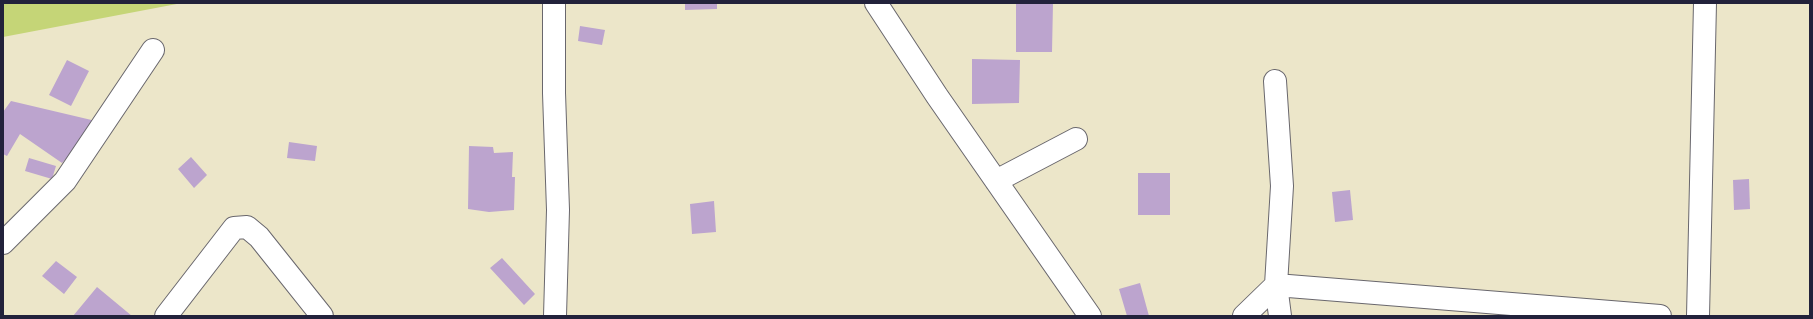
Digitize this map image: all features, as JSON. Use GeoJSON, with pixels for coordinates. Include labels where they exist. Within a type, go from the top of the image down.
{"type":"FeatureCollection","features":[{"type":"Feature","properties":{"kind":"street"},"geometry":{"type":"LineString","coordinates":[[554,3],[554,93],[558,210],[555,316]]}},
{"type":"Feature","properties":{"kind":"street"},"geometry":{"type":"LineString","coordinates":[[876,3],[996,181],[1090,316]]}},
{"type":"Feature","properties":{"kind":"street"},"geometry":{"type":"LineString","coordinates":[[1698,316],[1705,3]]}},
{"type":"Feature","properties":{"kind":"street"},"geometry":{"type":"LineString","coordinates":[[3,243],[65,181],[153,50]]}},
{"type":"Feature","properties":{"kind":"street"},"geometry":{"type":"LineString","coordinates":[[1275,81],[1282,186],[1276,285],[1280,316]]}},
{"type":"Feature","properties":{"kind":"street"},"geometry":{"type":"LineString","coordinates":[[996,181],[1076,139]]}},
{"type":"Feature","properties":{"kind":"street"},"geometry":{"type":"LineString","coordinates":[[166,316],[234,228],[247,227],[259,236],[322,316]]}},
{"type":"Feature","properties":{"kind":"street"},"geometry":{"type":"LineString","coordinates":[[1244,316],[1276,285],[1660,316]]}},
{"type":"Feature","properties":{"kind":"green space"},"geometry":{"type":"Polygon","coordinates":[[[3,3],[182,3],[3,37],[3,3]]]}},
{"type":"Feature","properties":{"kind":"building"},"geometry":{"type":"Polygon","coordinates":[[[685,3],[717,3],[717,9],[685,10],[685,3]]]}},
{"type":"Feature","properties":{"kind":"building"},"geometry":{"type":"Polygon","coordinates":[[[1016,3],[1053,3],[1052,52],[1016,52],[1016,3]]]}},
{"type":"Feature","properties":{"kind":"building"},"geometry":{"type":"Polygon","coordinates":[[[580,26],[605,30],[602,45],[578,41],[580,26]]]}},
{"type":"Feature","properties":{"kind":"building"},"geometry":{"type":"Polygon","coordinates":[[[972,59],[1020,60],[1019,103],[972,104],[972,59]]]}},
{"type":"Feature","properties":{"kind":"building"},"geometry":{"type":"Polygon","coordinates":[[[67,60],[89,71],[71,106],[49,95],[67,60]]]}},
{"type":"Feature","properties":{"kind":"building"},"geometry":{"type":"Polygon","coordinates":[[[11,101],[100,122],[62,163],[20,134],[7,156],[3,154],[3,112],[11,101]]]}},
{"type":"Feature","properties":{"kind":"building"},"geometry":{"type":"Polygon","coordinates":[[[289,142],[317,146],[315,161],[287,158],[289,142]]]}},
{"type":"Feature","properties":{"kind":"building"},"geometry":{"type":"Polygon","coordinates":[[[469,146],[493,147],[494,153],[513,152],[512,177],[515,177],[514,210],[489,212],[468,209],[469,146]]]}},
{"type":"Feature","properties":{"kind":"building"},"geometry":{"type":"Polygon","coordinates":[[[191,157],[207,175],[194,188],[178,169],[191,157]]]}},
{"type":"Feature","properties":{"kind":"building"},"geometry":{"type":"Polygon","coordinates":[[[29,158],[56,166],[52,179],[25,171],[29,158]]]}},
{"type":"Feature","properties":{"kind":"building"},"geometry":{"type":"Polygon","coordinates":[[[1138,173],[1170,173],[1170,215],[1138,215],[1138,173]]]}},
{"type":"Feature","properties":{"kind":"building"},"geometry":{"type":"Polygon","coordinates":[[[1749,179],[1750,209],[1734,210],[1733,180],[1749,179]]]}},
{"type":"Feature","properties":{"kind":"building"},"geometry":{"type":"Polygon","coordinates":[[[1350,190],[1353,220],[1335,222],[1332,192],[1350,190]]]}},
{"type":"Feature","properties":{"kind":"building"},"geometry":{"type":"Polygon","coordinates":[[[714,201],[716,232],[692,234],[690,204],[714,201]]]}},
{"type":"Feature","properties":{"kind":"building"},"geometry":{"type":"Polygon","coordinates":[[[502,258],[535,294],[524,305],[490,268],[502,258]]]}},
{"type":"Feature","properties":{"kind":"building"},"geometry":{"type":"Polygon","coordinates":[[[56,261],[77,277],[64,294],[42,276],[56,261]]]}},
{"type":"Feature","properties":{"kind":"building"},"geometry":{"type":"Polygon","coordinates":[[[1140,283],[1149,316],[1127,316],[1119,289],[1140,283]]]}},
{"type":"Feature","properties":{"kind":"building"},"geometry":{"type":"Polygon","coordinates":[[[97,287],[132,316],[73,316],[97,287]]]}}]}
